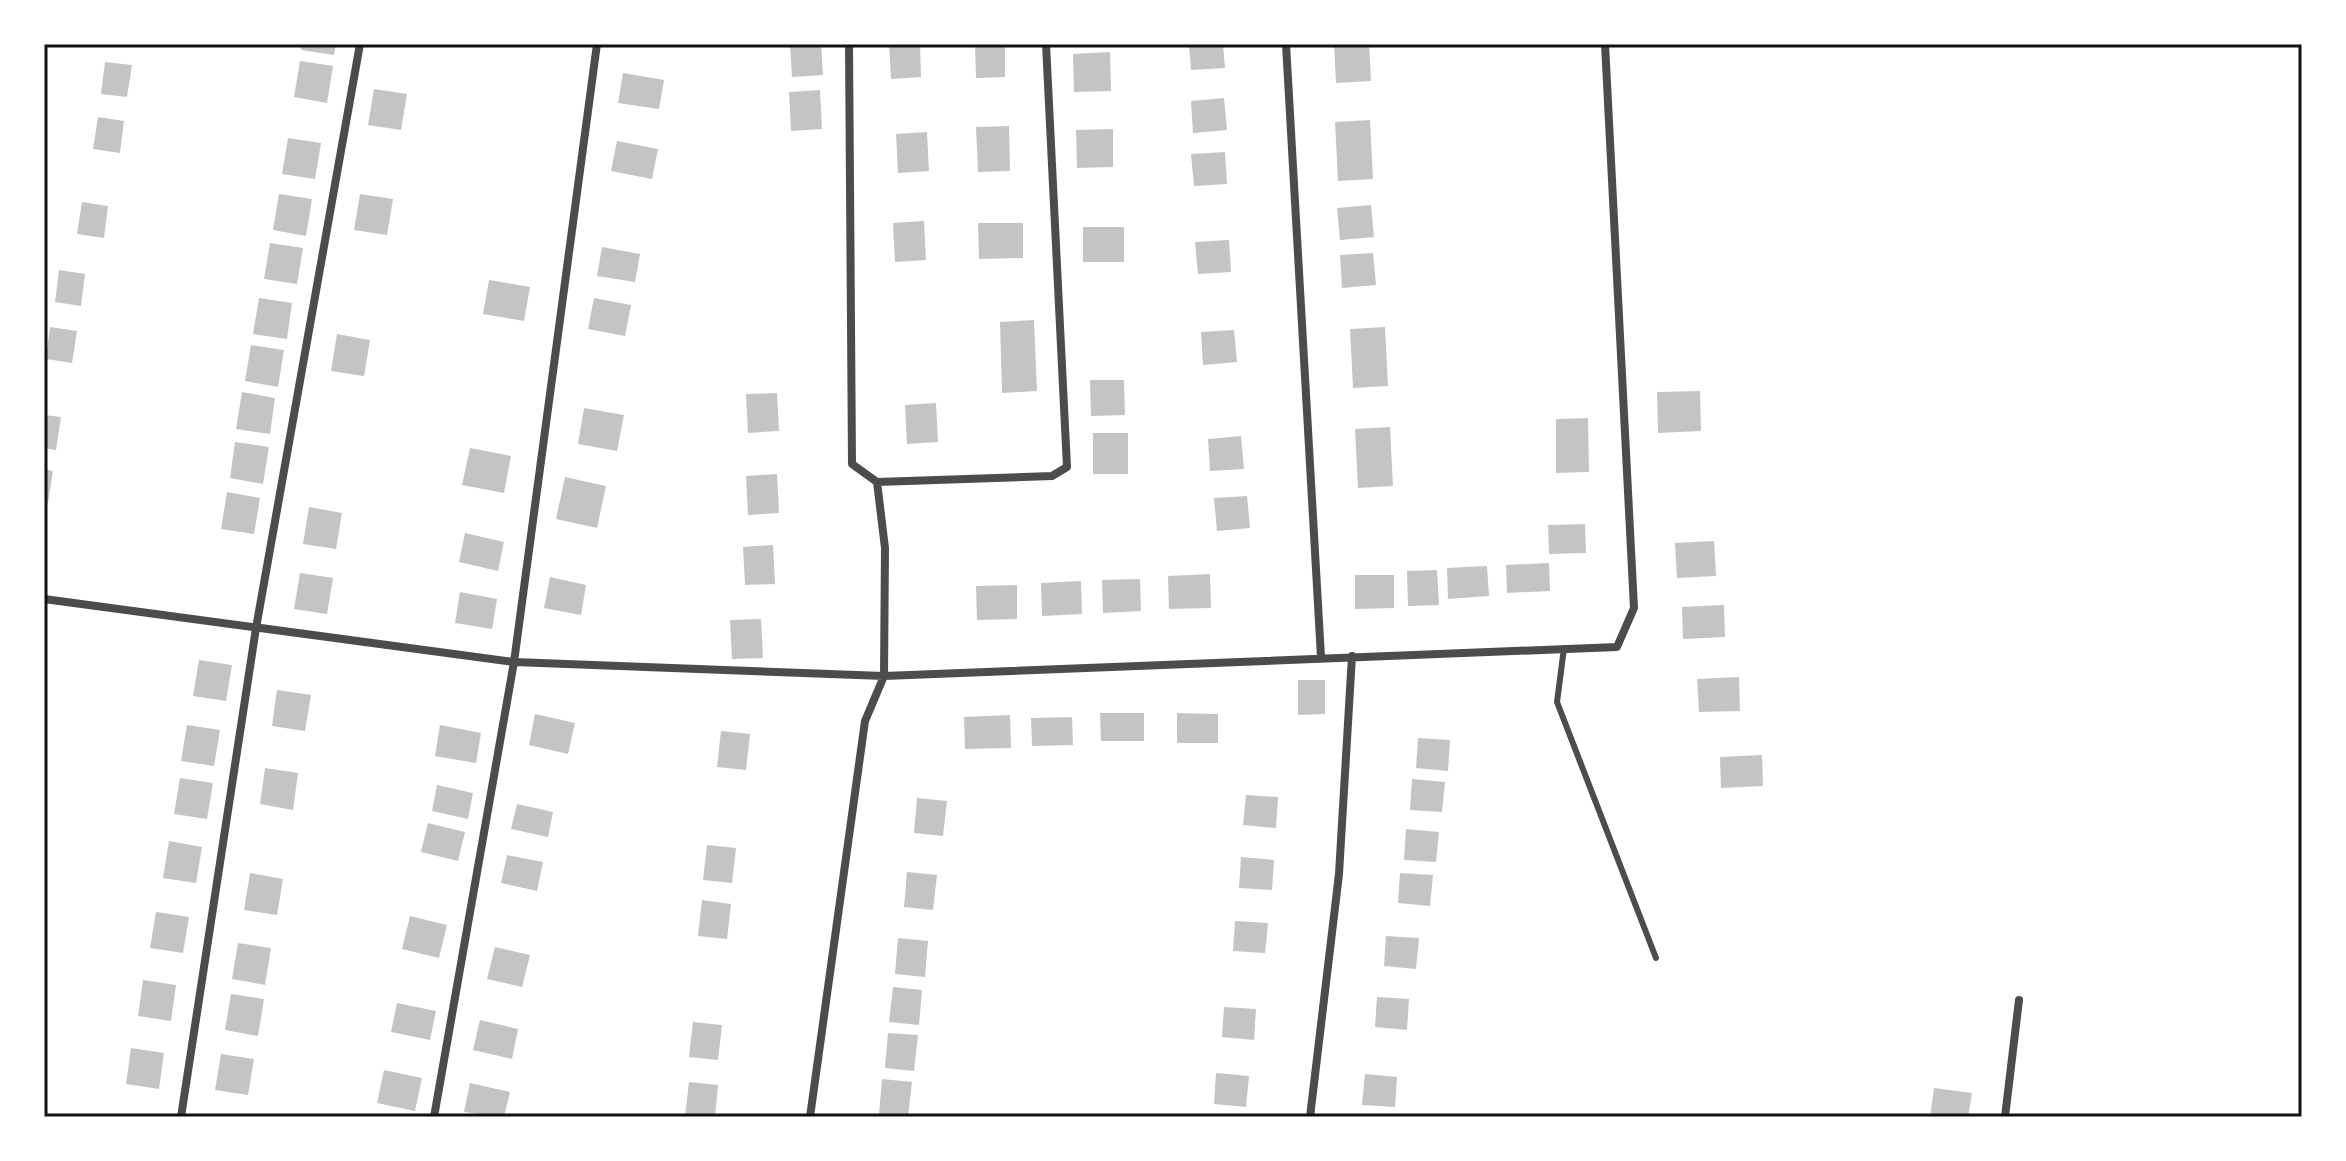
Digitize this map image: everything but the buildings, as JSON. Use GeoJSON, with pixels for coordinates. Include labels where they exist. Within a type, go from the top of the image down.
{"type":"FeatureCollection","features":[{"type":"Feature","properties":{"kind":"street"},"geometry":{"type":"LineString","coordinates":[[181,1117],[256,628],[360,44]]}},
{"type":"Feature","properties":{"kind":"street"},"geometry":{"type":"LineString","coordinates":[[434,1117],[514,662],[597,44]]}},
{"type":"Feature","properties":{"kind":"street"},"geometry":{"type":"LineString","coordinates":[[849,44],[852,464],[877,482],[1052,476],[1067,467],[1046,44]]}},
{"type":"Feature","properties":{"kind":"street"},"geometry":{"type":"LineString","coordinates":[[1286,44],[1321,657]]}},
{"type":"Feature","properties":{"kind":"street"},"geometry":{"type":"LineString","coordinates":[[44,599],[514,662],[884,676],[1617,647],[1634,608],[1605,44]]}},
{"type":"Feature","properties":{"kind":"street"},"geometry":{"type":"LineString","coordinates":[[810,1117],[865,721],[884,676],[885,548],[877,482]]}},
{"type":"Feature","properties":{"kind":"street"},"geometry":{"type":"LineString","coordinates":[[1310,1117],[1339,874],[1352,656]]}},
{"type":"Feature","properties":{"kind":"street"},"geometry":{"type":"LineString","coordinates":[[2005,1117],[2019,1000]]}},
{"type":"Feature","properties":{"kind":"lane"},"geometry":{"type":"LineString","coordinates":[[1564,648],[1557,702],[1656,958]]}}]}
